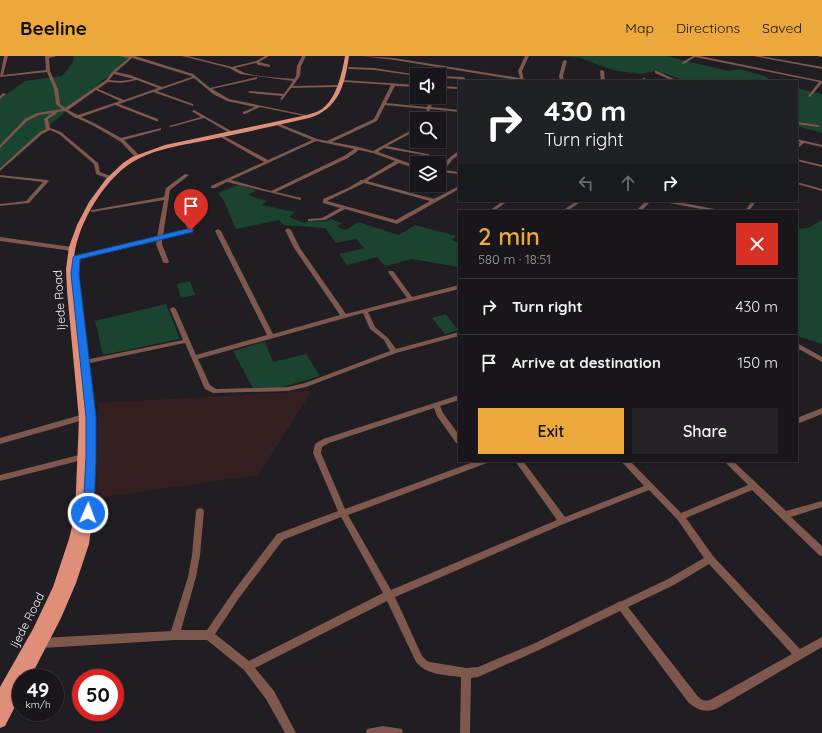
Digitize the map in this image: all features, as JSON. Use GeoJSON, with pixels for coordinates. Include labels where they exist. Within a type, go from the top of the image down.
{"type":"FeatureCollection","features":[{"type":"Feature","properties":{"kind":"main road","name":"Ijede Road"},"geometry":{"type":"LineString","coordinates":[[0,700],[49,612],[74,543],[80,513],[85,362],[75,274],[76,258],[82,233],[92,211],[105,192],[128,166],[141,158],[158,152],[317,116],[327,111],[336,101],[347,56]]}},
{"type":"Feature","properties":{"kind":"main road","name":"Ijede Road"},"geometry":{"type":"LineString","coordinates":[[28,669],[57,614],[70,583],[83,544],[88,513],[91,441],[69,274],[72,249],[76,233],[87,211],[100,191],[111,178],[124,165],[138,157],[178,144],[309,116],[328,107],[349,68],[350,56]]}},
{"type":"Feature","properties":{"kind":"main road"},"geometry":{"type":"LineString","coordinates":[[0,721],[12,699]]}},
{"type":"Feature","properties":{"kind":"street"},"geometry":{"type":"LineString","coordinates":[[6,56],[1,75],[48,71]]}},
{"type":"Feature","properties":{"kind":"street"},"geometry":{"type":"LineString","coordinates":[[55,56],[47,56],[48,71],[56,89],[58,104],[63,110],[95,125],[120,140],[138,157]]}},
{"type":"Feature","properties":{"kind":"street"},"geometry":{"type":"LineString","coordinates":[[121,56],[133,57],[196,77],[217,95],[228,100],[309,116]]}},
{"type":"Feature","properties":{"kind":"street"},"geometry":{"type":"LineString","coordinates":[[184,56],[232,68],[240,73],[260,77],[296,80]]}},
{"type":"Feature","properties":{"kind":"street"},"geometry":{"type":"LineString","coordinates":[[232,68],[257,62],[267,56]]}},
{"type":"Feature","properties":{"kind":"street"},"geometry":{"type":"LineString","coordinates":[[282,100],[298,76],[299,66],[304,56]]}},
{"type":"Feature","properties":{"kind":"street"},"geometry":{"type":"LineString","coordinates":[[364,56],[402,60],[522,80],[520,71],[527,56]]}},
{"type":"Feature","properties":{"kind":"street"},"geometry":{"type":"LineString","coordinates":[[683,63],[695,56],[821,82],[810,96]]}},
{"type":"Feature","properties":{"kind":"street"},"geometry":{"type":"LineString","coordinates":[[755,56],[822,68]]}},
{"type":"Feature","properties":{"kind":"street"},"geometry":{"type":"LineString","coordinates":[[48,129],[46,119],[63,110],[95,89],[133,57]]}},
{"type":"Feature","properties":{"kind":"street"},"geometry":{"type":"LineString","coordinates":[[562,80],[561,76],[565,61]]}},
{"type":"Feature","properties":{"kind":"street"},"geometry":{"type":"LineString","coordinates":[[257,62],[259,64],[269,66]]}},
{"type":"Feature","properties":{"kind":"street"},"geometry":{"type":"LineString","coordinates":[[349,68],[374,69],[410,74]]}},
{"type":"Feature","properties":{"kind":"street"},"geometry":{"type":"LineString","coordinates":[[602,71],[603,80]]}},
{"type":"Feature","properties":{"kind":"street"},"geometry":{"type":"LineString","coordinates":[[656,72],[674,80]]}},
{"type":"Feature","properties":{"kind":"street"},"geometry":{"type":"LineString","coordinates":[[113,73],[161,88]]}},
{"type":"Feature","properties":{"kind":"street"},"geometry":{"type":"LineString","coordinates":[[76,116],[196,77]]}},
{"type":"Feature","properties":{"kind":"street"},"geometry":{"type":"LineString","coordinates":[[209,89],[260,77]]}},
{"type":"Feature","properties":{"kind":"street"},"geometry":{"type":"LineString","coordinates":[[446,77],[463,78],[462,80]]}},
{"type":"Feature","properties":{"kind":"street"},"geometry":{"type":"LineString","coordinates":[[106,81],[121,82],[138,80]]}},
{"type":"Feature","properties":{"kind":"street"},"geometry":{"type":"LineString","coordinates":[[291,87],[341,84],[410,86]]}},
{"type":"Feature","properties":{"kind":"street"},"geometry":{"type":"LineString","coordinates":[[328,142],[376,120],[393,85]]}},
{"type":"Feature","properties":{"kind":"street"},"geometry":{"type":"LineString","coordinates":[[446,87],[458,88]]}},
{"type":"Feature","properties":{"kind":"street"},"geometry":{"type":"LineString","coordinates":[[95,89],[123,101]]}},
{"type":"Feature","properties":{"kind":"street"},"geometry":{"type":"LineString","coordinates":[[153,91],[192,104]]}},
{"type":"Feature","properties":{"kind":"street"},"geometry":{"type":"LineString","coordinates":[[250,92],[285,95]]}},
{"type":"Feature","properties":{"kind":"street"},"geometry":{"type":"LineString","coordinates":[[0,94],[4,95],[0,98]]}},
{"type":"Feature","properties":{"kind":"street"},"geometry":{"type":"LineString","coordinates":[[116,104],[157,120]]}},
{"type":"Feature","properties":{"kind":"street"},"geometry":{"type":"LineString","coordinates":[[385,104],[458,111]]}},
{"type":"Feature","properties":{"kind":"street"},"geometry":{"type":"LineString","coordinates":[[428,112],[430,104]]}},
{"type":"Feature","properties":{"kind":"street"},"geometry":{"type":"LineString","coordinates":[[244,113],[260,106]]}},
{"type":"Feature","properties":{"kind":"street"},"geometry":{"type":"LineString","coordinates":[[0,147],[26,120],[38,114],[63,110]]}},
{"type":"Feature","properties":{"kind":"street"},"geometry":{"type":"LineString","coordinates":[[194,111],[232,133]]}},
{"type":"Feature","properties":{"kind":"street"},"geometry":{"type":"LineString","coordinates":[[171,126],[204,117]]}},
{"type":"Feature","properties":{"kind":"street"},"geometry":{"type":"LineString","coordinates":[[798,123],[818,126]]}},
{"type":"Feature","properties":{"kind":"street"},"geometry":{"type":"LineString","coordinates":[[279,125],[316,140],[374,152],[410,165]]}},
{"type":"Feature","properties":{"kind":"street"},"geometry":{"type":"LineString","coordinates":[[0,170],[10,159],[48,129]]}},
{"type":"Feature","properties":{"kind":"street"},"geometry":{"type":"LineString","coordinates":[[48,129],[60,133],[96,164],[98,174],[111,178]]}},
{"type":"Feature","properties":{"kind":"street"},"geometry":{"type":"LineString","coordinates":[[120,140],[160,129]]}},
{"type":"Feature","properties":{"kind":"street"},"geometry":{"type":"LineString","coordinates":[[374,152],[410,132]]}},
{"type":"Feature","properties":{"kind":"street"},"geometry":{"type":"LineString","coordinates":[[223,137],[268,162]]}},
{"type":"Feature","properties":{"kind":"street"},"geometry":{"type":"LineString","coordinates":[[213,186],[228,181],[316,140]]}},
{"type":"Feature","properties":{"kind":"street"},"geometry":{"type":"LineString","coordinates":[[798,140],[822,146]]}},
{"type":"Feature","properties":{"kind":"street"},"geometry":{"type":"LineString","coordinates":[[798,147],[804,141]]}},
{"type":"Feature","properties":{"kind":"street"},"geometry":{"type":"LineString","coordinates":[[383,147],[427,155]]}},
{"type":"Feature","properties":{"kind":"street"},"geometry":{"type":"LineString","coordinates":[[272,192],[346,157],[359,148]]}},
{"type":"Feature","properties":{"kind":"street"},"geometry":{"type":"LineString","coordinates":[[446,164],[451,158],[458,154]]}},
{"type":"Feature","properties":{"kind":"street"},"geometry":{"type":"LineString","coordinates":[[798,160],[822,166]]}},
{"type":"Feature","properties":{"kind":"street"},"geometry":{"type":"LineString","coordinates":[[399,161],[384,171],[325,200],[325,202],[397,222],[458,188]]}},
{"type":"Feature","properties":{"kind":"street"},"geometry":{"type":"LineString","coordinates":[[446,172],[458,173]]}},
{"type":"Feature","properties":{"kind":"street"},"geometry":{"type":"LineString","coordinates":[[166,262],[159,244],[168,189],[187,175]]}},
{"type":"Feature","properties":{"kind":"street"},"geometry":{"type":"LineString","coordinates":[[0,176],[47,181],[27,202],[0,205]]}},
{"type":"Feature","properties":{"kind":"street"},"geometry":{"type":"LineString","coordinates":[[228,181],[299,199]]}},
{"type":"Feature","properties":{"kind":"street"},"geometry":{"type":"LineString","coordinates":[[362,181],[435,201]]}},
{"type":"Feature","properties":{"kind":"street"},"geometry":{"type":"LineString","coordinates":[[798,183],[822,190]]}},
{"type":"Feature","properties":{"kind":"street"},"geometry":{"type":"LineString","coordinates":[[92,211],[167,198]]}},
{"type":"Feature","properties":{"kind":"street"},"geometry":{"type":"LineString","coordinates":[[492,210],[504,202]]}},
{"type":"Feature","properties":{"kind":"street"},"geometry":{"type":"LineString","coordinates":[[566,210],[578,202]]}},
{"type":"Feature","properties":{"kind":"street"},"geometry":{"type":"LineString","coordinates":[[639,210],[648,202]]}},
{"type":"Feature","properties":{"kind":"street"},"geometry":{"type":"LineString","coordinates":[[670,202],[714,210]]}},
{"type":"Feature","properties":{"kind":"street"},"geometry":{"type":"LineString","coordinates":[[310,220],[323,219],[345,207]]}},
{"type":"Feature","properties":{"kind":"street"},"geometry":{"type":"LineString","coordinates":[[76,258],[189,232],[190,225]]}},
{"type":"Feature","properties":{"kind":"street"},"geometry":{"type":"LineString","coordinates":[[288,230],[297,248],[344,316]]}},
{"type":"Feature","properties":{"kind":"street"},"geometry":{"type":"LineString","coordinates":[[218,231],[271,337]]}},
{"type":"Feature","properties":{"kind":"street"},"geometry":{"type":"LineString","coordinates":[[0,239],[72,249]]}},
{"type":"Feature","properties":{"kind":"street"},"geometry":{"type":"LineString","coordinates":[[391,272],[411,299]]}},
{"type":"Feature","properties":{"kind":"street"},"geometry":{"type":"LineString","coordinates":[[194,358],[344,316],[458,287]]}},
{"type":"Feature","properties":{"kind":"street"},"geometry":{"type":"LineString","coordinates":[[173,309],[207,387],[211,390],[288,389],[306,385],[394,352],[458,334]]}},
{"type":"Feature","properties":{"kind":"street"},"geometry":{"type":"LineString","coordinates":[[365,311],[372,328],[386,339],[394,352]]}},
{"type":"Feature","properties":{"kind":"street"},"geometry":{"type":"LineString","coordinates":[[85,362],[187,340]]}},
{"type":"Feature","properties":{"kind":"street"},"geometry":{"type":"LineString","coordinates":[[798,346],[822,360]]}},
{"type":"Feature","properties":{"kind":"street"},"geometry":{"type":"LineString","coordinates":[[458,397],[333,439],[318,446],[317,454],[343,513],[389,595],[419,659],[423,664],[429,667],[466,673],[478,672],[536,647],[671,582],[710,559]]}},
{"type":"Feature","properties":{"kind":"street"},"geometry":{"type":"LineString","coordinates":[[436,405],[440,414],[458,440]]}},
{"type":"Feature","properties":{"kind":"street"},"geometry":{"type":"LineString","coordinates":[[798,421],[822,411]]}},
{"type":"Feature","properties":{"kind":"street"},"geometry":{"type":"LineString","coordinates":[[0,441],[84,417]]}},
{"type":"Feature","properties":{"kind":"street"},"geometry":{"type":"LineString","coordinates":[[0,478],[83,457]]}},
{"type":"Feature","properties":{"kind":"street"},"geometry":{"type":"LineString","coordinates":[[520,462],[563,521]]}},
{"type":"Feature","properties":{"kind":"street"},"geometry":{"type":"LineString","coordinates":[[626,462],[680,517],[710,559],[799,655]]}},
{"type":"Feature","properties":{"kind":"street"},"geometry":{"type":"LineString","coordinates":[[729,462],[822,552]]}},
{"type":"Feature","properties":{"kind":"street"},"geometry":{"type":"LineString","coordinates":[[209,635],[236,595],[280,538],[474,463]]}},
{"type":"Feature","properties":{"kind":"street"},"geometry":{"type":"LineString","coordinates":[[680,517],[753,486]]}},
{"type":"Feature","properties":{"kind":"street"},"geometry":{"type":"LineString","coordinates":[[248,667],[389,595],[563,521],[649,487]]}},
{"type":"Feature","properties":{"kind":"street"},"geometry":{"type":"LineString","coordinates":[[785,515],[822,504]]}},
{"type":"Feature","properties":{"kind":"street"},"geometry":{"type":"LineString","coordinates":[[175,635],[192,577],[196,554],[200,511]]}},
{"type":"Feature","properties":{"kind":"street"},"geometry":{"type":"LineString","coordinates":[[621,605],[692,698],[698,704],[706,707],[822,642]]}},
{"type":"Feature","properties":{"kind":"street"},"geometry":{"type":"LineString","coordinates":[[42,643],[175,635],[209,635],[248,667],[270,695],[291,733]]}},
{"type":"Feature","properties":{"kind":"street"},"geometry":{"type":"LineString","coordinates":[[465,733],[466,673]]}},
{"type":"Feature","properties":{"kind":"street"},"geometry":{"type":"LineString","coordinates":[[371,733],[383,731],[398,733]]}},
{"type":"Feature","properties":{"kind":"shaded area"},"geometry":{"type":"Polygon","coordinates":[[[312,391],[258,475],[96,498],[98,403],[312,391]]]}},
{"type":"Feature","properties":{"kind":"green space"},"geometry":{"type":"Polygon","coordinates":[[[74,56],[132,56],[0,167],[0,99],[25,81],[62,76],[73,62],[74,56]]]}},
{"type":"Feature","properties":{"kind":"green space"},"geometry":{"type":"Polygon","coordinates":[[[560,56],[666,56],[728,71],[740,69],[765,76],[770,80],[683,80],[657,71],[640,74],[613,70],[580,58],[560,56]]]}},
{"type":"Feature","properties":{"kind":"green space"},"geometry":{"type":"Polygon","coordinates":[[[798,88],[822,94],[822,133],[798,126],[798,88]]]}},
{"type":"Feature","properties":{"kind":"green space"},"geometry":{"type":"Polygon","coordinates":[[[238,185],[257,190],[248,195],[267,201],[262,205],[295,212],[289,217],[304,223],[310,221],[327,221],[331,219],[342,223],[337,227],[346,230],[358,222],[399,235],[415,225],[456,236],[452,240],[458,243],[458,267],[412,259],[385,266],[377,257],[347,265],[339,254],[364,248],[356,239],[336,243],[325,228],[284,225],[279,220],[236,229],[224,201],[218,193],[238,185]]]}},
{"type":"Feature","properties":{"kind":"green space"},"geometry":{"type":"Polygon","coordinates":[[[822,220],[822,344],[798,336],[798,229],[808,228],[822,220]]]}},
{"type":"Feature","properties":{"kind":"green space"},"geometry":{"type":"Polygon","coordinates":[[[190,281],[195,295],[181,298],[177,284],[190,281]]]}},
{"type":"Feature","properties":{"kind":"green space"},"geometry":{"type":"Polygon","coordinates":[[[166,304],[180,339],[103,355],[95,321],[166,304]]]}},
{"type":"Feature","properties":{"kind":"green space"},"geometry":{"type":"Polygon","coordinates":[[[446,314],[458,330],[445,334],[432,318],[446,314]]]}},
{"type":"Feature","properties":{"kind":"green space"},"geometry":{"type":"Polygon","coordinates":[[[265,342],[273,362],[306,354],[320,376],[283,387],[253,388],[233,351],[265,342]]]}},
{"type":"Feature","properties":{"kind":"route"},"geometry":{"type":"LineString","coordinates":[[88,513],[91,457],[91,417],[75,274],[76,258],[189,232],[191,230]]}}]}
